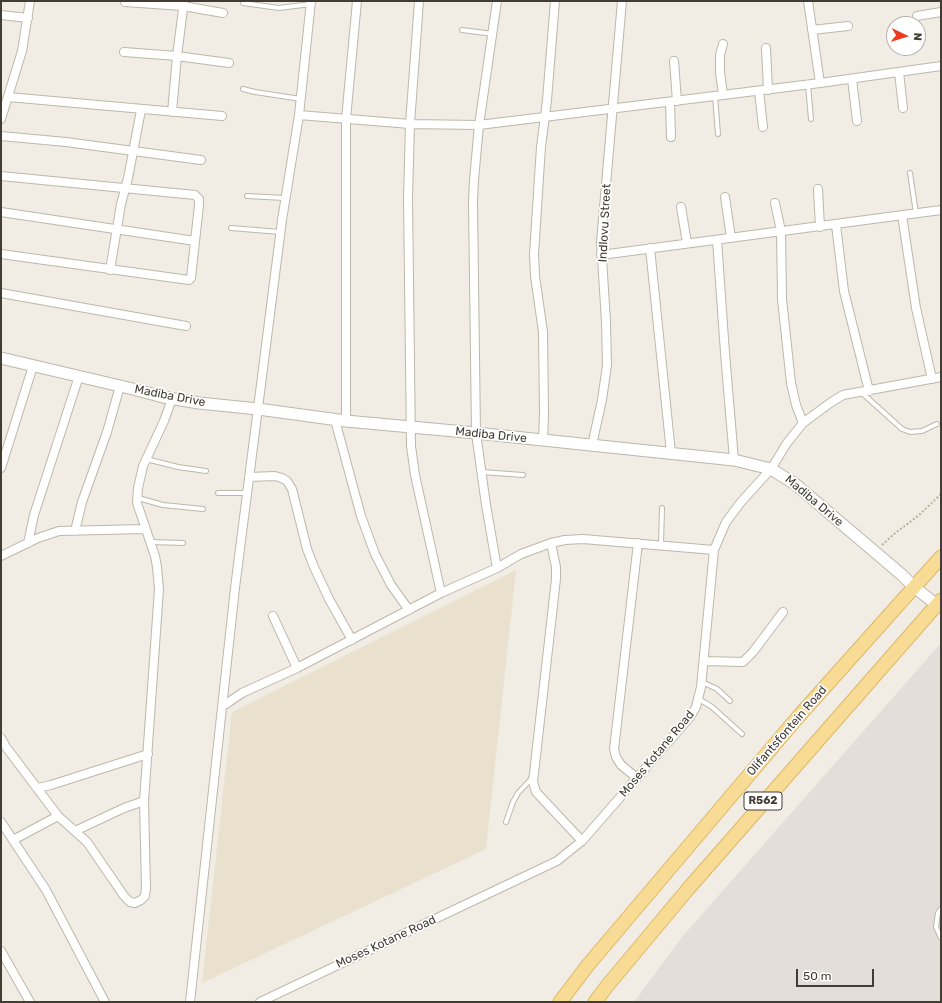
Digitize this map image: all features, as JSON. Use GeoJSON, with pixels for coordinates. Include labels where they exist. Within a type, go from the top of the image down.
{"type":"FeatureCollection","features":[{"type":"Feature","properties":{"kind":"main road","name":"Olifantsfontein Road"},"geometry":{"type":"LineString","coordinates":[[560,1002],[588,965],[798,717],[941,557]]}},
{"type":"Feature","properties":{"kind":"main road","name":"R562"},"geometry":{"type":"LineString","coordinates":[[595,1002],[693,883],[939,603]]}},
{"type":"Feature","properties":{"kind":"street"},"geometry":{"type":"LineString","coordinates":[[1,119],[22,51],[30,1]]}},
{"type":"Feature","properties":{"kind":"street"},"geometry":{"type":"LineString","coordinates":[[357,1],[346,119],[340,420],[361,516],[375,554],[391,585],[409,610]]}},
{"type":"Feature","properties":{"kind":"street"},"geometry":{"type":"LineString","coordinates":[[419,1],[410,124],[408,249],[411,446],[415,475],[441,593]]}},
{"type":"Feature","properties":{"kind":"street"},"geometry":{"type":"LineString","coordinates":[[497,1],[479,125],[473,201],[476,433],[497,568]]}},
{"type":"Feature","properties":{"kind":"street"},"geometry":{"type":"LineString","coordinates":[[543,441],[543,332],[535,276],[534,254],[540,155],[555,1]]}},
{"type":"Feature","properties":{"kind":"street","name":"Indlovu Street"},"geometry":{"type":"LineString","coordinates":[[592,445],[602,400],[607,365],[601,242],[622,1]]}},
{"type":"Feature","properties":{"kind":"street"},"geometry":{"type":"LineString","coordinates":[[808,1],[820,83]]}},
{"type":"Feature","properties":{"kind":"street"},"geometry":{"type":"LineString","coordinates":[[125,2],[184,4],[223,13]]}},
{"type":"Feature","properties":{"kind":"street"},"geometry":{"type":"LineString","coordinates":[[190,1002],[235,588],[280,232],[299,115],[311,3]]}},
{"type":"Feature","properties":{"kind":"street"},"geometry":{"type":"LineString","coordinates":[[172,112],[177,56],[184,4]]}},
{"type":"Feature","properties":{"kind":"street"},"geometry":{"type":"LineString","coordinates":[[917,16],[941,12]]}},
{"type":"Feature","properties":{"kind":"street"},"geometry":{"type":"LineString","coordinates":[[1,15],[28,18]]}},
{"type":"Feature","properties":{"kind":"street"},"geometry":{"type":"LineString","coordinates":[[812,30],[848,26]]}},
{"type":"Feature","properties":{"kind":"street"},"geometry":{"type":"LineString","coordinates":[[719,96],[720,55],[723,44]]}},
{"type":"Feature","properties":{"kind":"street"},"geometry":{"type":"LineString","coordinates":[[766,48],[768,90]]}},
{"type":"Feature","properties":{"kind":"street"},"geometry":{"type":"LineString","coordinates":[[124,52],[177,56],[229,64]]}},
{"type":"Feature","properties":{"kind":"street"},"geometry":{"type":"LineString","coordinates":[[671,137],[674,61]]}},
{"type":"Feature","properties":{"kind":"street"},"geometry":{"type":"LineString","coordinates":[[299,115],[410,124],[479,125],[808,85],[941,66]]}},
{"type":"Feature","properties":{"kind":"street"},"geometry":{"type":"LineString","coordinates":[[898,72],[903,108]]}},
{"type":"Feature","properties":{"kind":"street"},"geometry":{"type":"LineString","coordinates":[[852,79],[857,121]]}},
{"type":"Feature","properties":{"kind":"street"},"geometry":{"type":"LineString","coordinates":[[759,91],[762,127]]}},
{"type":"Feature","properties":{"kind":"street"},"geometry":{"type":"LineString","coordinates":[[8,97],[222,116]]}},
{"type":"Feature","properties":{"kind":"street"},"geometry":{"type":"LineString","coordinates":[[110,270],[141,110]]}},
{"type":"Feature","properties":{"kind":"street"},"geometry":{"type":"LineString","coordinates":[[1,136],[133,150],[201,160]]}},
{"type":"Feature","properties":{"kind":"street"},"geometry":{"type":"LineString","coordinates":[[1,176],[195,195],[199,199],[191,278],[189,280],[1,254]]}},
{"type":"Feature","properties":{"kind":"street"},"geometry":{"type":"LineString","coordinates":[[818,189],[820,227]]}},
{"type":"Feature","properties":{"kind":"street"},"geometry":{"type":"LineString","coordinates":[[726,197],[731,238]]}},
{"type":"Feature","properties":{"kind":"street"},"geometry":{"type":"LineString","coordinates":[[775,203],[781,231],[782,299],[791,383],[796,405],[803,423]]}},
{"type":"Feature","properties":{"kind":"street"},"geometry":{"type":"LineString","coordinates":[[681,207],[686,244]]}},
{"type":"Feature","properties":{"kind":"street"},"geometry":{"type":"LineString","coordinates":[[601,255],[941,210]]}},
{"type":"Feature","properties":{"kind":"street"},"geometry":{"type":"LineString","coordinates":[[1,212],[195,241]]}},
{"type":"Feature","properties":{"kind":"street"},"geometry":{"type":"LineString","coordinates":[[902,215],[916,308],[932,379]]}},
{"type":"Feature","properties":{"kind":"street"},"geometry":{"type":"LineString","coordinates":[[836,225],[844,291],[865,391]]}},
{"type":"Feature","properties":{"kind":"street"},"geometry":{"type":"LineString","coordinates":[[717,240],[734,460]]}},
{"type":"Feature","properties":{"kind":"street"},"geometry":{"type":"LineString","coordinates":[[650,248],[671,453]]}},
{"type":"Feature","properties":{"kind":"street"},"geometry":{"type":"LineString","coordinates":[[1,293],[186,326]]}},
{"type":"Feature","properties":{"kind":"street","name":"Madiba Drive"},"geometry":{"type":"LineString","coordinates":[[1,358],[172,399],[199,403],[340,420],[734,460],[771,469],[795,484],[914,587],[939,603]]}},
{"type":"Feature","properties":{"kind":"street"},"geometry":{"type":"LineString","coordinates":[[1,468],[33,366]]}},
{"type":"Feature","properties":{"kind":"street"},"geometry":{"type":"LineString","coordinates":[[28,543],[34,515],[80,376]]}},
{"type":"Feature","properties":{"kind":"street","name":"Moses Kotane Road"},"geometry":{"type":"LineString","coordinates":[[260,1002],[557,861],[582,841],[690,717],[699,699],[714,550],[726,522],[771,469],[787,443],[803,423],[816,412],[843,395],[941,377]]}},
{"type":"Feature","properties":{"kind":"street"},"geometry":{"type":"LineString","coordinates":[[75,531],[82,502],[107,432],[120,386]]}},
{"type":"Feature","properties":{"kind":"street"},"geometry":{"type":"LineString","coordinates":[[1,738],[6,747],[58,816],[87,842],[127,899],[130,902],[141,900],[145,896],[146,888],[144,801],[160,589],[151,542],[145,529],[137,498],[140,476],[146,459],[164,421],[172,399]]}},
{"type":"Feature","properties":{"kind":"street"},"geometry":{"type":"LineString","coordinates":[[249,476],[275,476],[287,481],[292,489],[302,531],[314,567],[329,599],[352,640]]}},
{"type":"Feature","properties":{"kind":"street"},"geometry":{"type":"LineString","coordinates":[[1,556],[50,533],[145,529]]}},
{"type":"Feature","properties":{"kind":"street"},"geometry":{"type":"LineString","coordinates":[[223,706],[242,694],[297,668],[441,593],[497,568],[521,554],[551,543],[565,540],[583,539],[714,550]]}},
{"type":"Feature","properties":{"kind":"street"},"geometry":{"type":"LineString","coordinates":[[551,543],[556,567],[556,579],[533,782],[536,792],[582,841]]}},
{"type":"Feature","properties":{"kind":"street"},"geometry":{"type":"LineString","coordinates":[[637,778],[621,765],[616,757],[614,749],[638,543]]}},
{"type":"Feature","properties":{"kind":"street"},"geometry":{"type":"LineString","coordinates":[[704,661],[743,662],[753,652],[783,612]]}},
{"type":"Feature","properties":{"kind":"street"},"geometry":{"type":"LineString","coordinates":[[273,616],[297,668]]}},
{"type":"Feature","properties":{"kind":"street"},"geometry":{"type":"LineString","coordinates":[[38,788],[148,754]]}},
{"type":"Feature","properties":{"kind":"street"},"geometry":{"type":"LineString","coordinates":[[75,831],[124,808],[144,801]]}},
{"type":"Feature","properties":{"kind":"street"},"geometry":{"type":"LineString","coordinates":[[13,840],[58,816]]}},
{"type":"Feature","properties":{"kind":"street"},"geometry":{"type":"LineString","coordinates":[[1,822],[46,890],[105,1002]]}},
{"type":"Feature","properties":{"kind":"street"},"geometry":{"type":"LineString","coordinates":[[1,950],[30,1002]]}},
{"type":"Feature","properties":{"kind":"lane"},"geometry":{"type":"LineString","coordinates":[[243,3],[279,8],[311,3]]}},
{"type":"Feature","properties":{"kind":"lane"},"geometry":{"type":"LineString","coordinates":[[462,30],[493,34]]}},
{"type":"Feature","properties":{"kind":"lane"},"geometry":{"type":"LineString","coordinates":[[808,85],[811,119]]}},
{"type":"Feature","properties":{"kind":"lane"},"geometry":{"type":"LineString","coordinates":[[243,89],[301,99]]}},
{"type":"Feature","properties":{"kind":"lane"},"geometry":{"type":"LineString","coordinates":[[718,134],[719,96]]}},
{"type":"Feature","properties":{"kind":"lane"},"geometry":{"type":"LineString","coordinates":[[910,173],[916,213]]}},
{"type":"Feature","properties":{"kind":"lane"},"geometry":{"type":"LineString","coordinates":[[247,196],[286,198]]}},
{"type":"Feature","properties":{"kind":"lane"},"geometry":{"type":"LineString","coordinates":[[231,228],[280,232]]}},
{"type":"Feature","properties":{"kind":"lane"},"geometry":{"type":"LineString","coordinates":[[865,391],[902,429],[910,432],[922,431],[937,424]]}},
{"type":"Feature","properties":{"kind":"lane"},"geometry":{"type":"LineString","coordinates":[[146,459],[178,467],[206,471]]}},
{"type":"Feature","properties":{"kind":"lane"},"geometry":{"type":"LineString","coordinates":[[481,472],[523,475]]}},
{"type":"Feature","properties":{"kind":"lane"},"geometry":{"type":"LineString","coordinates":[[218,493],[247,493]]}},
{"type":"Feature","properties":{"kind":"lane"},"geometry":{"type":"LineString","coordinates":[[137,498],[163,505],[203,509]]}},
{"type":"Feature","properties":{"kind":"lane"},"geometry":{"type":"LineString","coordinates":[[661,546],[662,508]]}},
{"type":"Feature","properties":{"kind":"lane"},"geometry":{"type":"LineString","coordinates":[[151,542],[183,543]]}},
{"type":"Feature","properties":{"kind":"lane"},"geometry":{"type":"LineString","coordinates":[[701,682],[717,689],[730,701]]}},
{"type":"Feature","properties":{"kind":"lane"},"geometry":{"type":"LineString","coordinates":[[699,699],[712,707],[742,734]]}},
{"type":"Feature","properties":{"kind":"lane"},"geometry":{"type":"LineString","coordinates":[[506,822],[518,793],[533,777]]}},
{"type":"Feature","properties":{"kind":"lane"},"geometry":{"type":"LineString","coordinates":[[941,909],[938,913],[936,927],[941,938]]}},
{"type":"Feature","properties":{"kind":"path"},"geometry":{"type":"LineString","coordinates":[[875,552],[894,534],[918,516],[941,494]]}},
{"type":"Feature","properties":{"kind":"shaded area"},"geometry":{"type":"Polygon","coordinates":[[[516,570],[486,849],[202,983],[232,712],[516,570]]]}},
{"type":"Feature","properties":{"kind":"shaded area"},"geometry":{"type":"Polygon","coordinates":[[[941,643],[941,1002],[634,1002],[682,937],[941,643]]]}}]}
